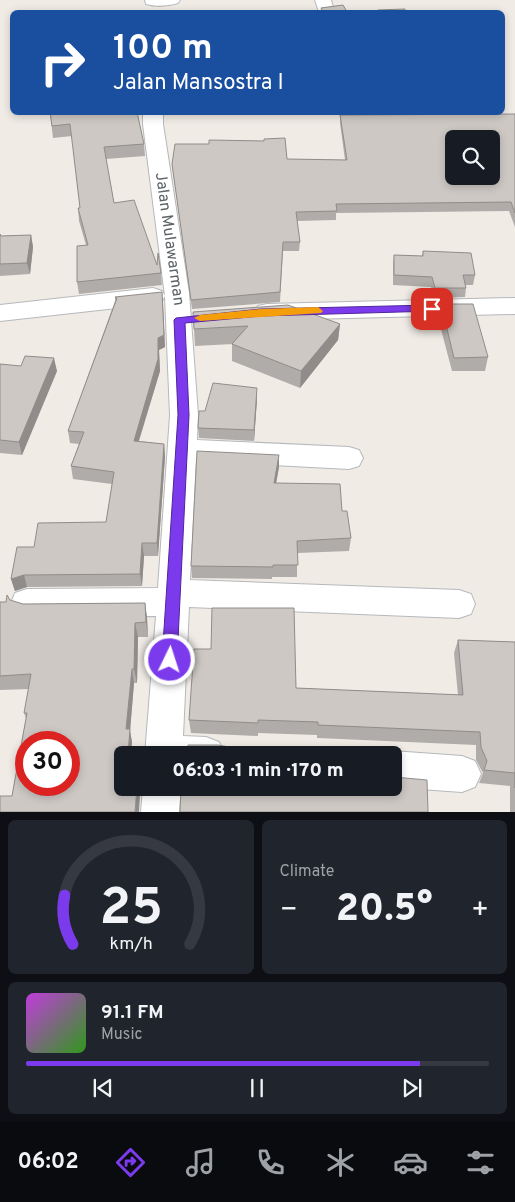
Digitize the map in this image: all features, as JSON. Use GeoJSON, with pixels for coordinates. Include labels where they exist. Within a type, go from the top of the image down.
{"type":"FeatureCollection","features":[{"type":"Feature","properties":{"kind":"street"},"geometry":{"type":"LineString","coordinates":[[152,5],[172,0]]}},
{"type":"Feature","properties":{"kind":"street","name":"Jalan Mulawarman"},"geometry":{"type":"LineString","coordinates":[[153,115],[168,239],[187,310],[184,415],[164,746]]}},
{"type":"Feature","properties":{"kind":"street"},"geometry":{"type":"LineString","coordinates":[[246,314],[515,306]]}},
{"type":"Feature","properties":{"kind":"street"},"geometry":{"type":"LineString","coordinates":[[0,313],[187,310]]}},
{"type":"Feature","properties":{"kind":"street"},"geometry":{"type":"LineString","coordinates":[[182,450],[349,458]]}},
{"type":"Feature","properties":{"kind":"street"},"geometry":{"type":"LineString","coordinates":[[27,603],[174,597],[459,604]]}},
{"type":"Feature","properties":{"kind":"street"},"geometry":{"type":"LineString","coordinates":[[402,770],[462,774]]}},
{"type":"Feature","properties":{"kind":"street","name":"Jalan Mulawarman"},"geometry":{"type":"LineString","coordinates":[[160,812],[161,796]]}},
{"type":"Feature","properties":{"kind":"building"},"geometry":{"type":"Polygon","coordinates":[[[343,5],[346,10],[322,10],[321,8],[343,5]]]}},
{"type":"Feature","properties":{"kind":"building"},"geometry":{"type":"Polygon","coordinates":[[[515,114],[515,213],[511,202],[336,204],[337,211],[296,212],[300,242],[283,242],[280,292],[191,300],[172,164],[175,144],[209,144],[209,140],[264,141],[264,139],[285,138],[287,159],[347,160],[340,115],[515,114]]]}},
{"type":"Feature","properties":{"kind":"building"},"geometry":{"type":"Polygon","coordinates":[[[50,115],[138,115],[144,144],[104,147],[114,203],[134,200],[157,265],[158,253],[161,273],[77,282],[77,246],[88,245],[78,208],[80,208],[70,124],[52,126],[50,115]]]}},
{"type":"Feature","properties":{"kind":"building"},"geometry":{"type":"Polygon","coordinates":[[[0,234],[1,236],[31,235],[27,263],[0,264],[0,234]]]}},
{"type":"Feature","properties":{"kind":"building"},"geometry":{"type":"Polygon","coordinates":[[[423,251],[471,253],[475,275],[463,275],[466,288],[435,288],[432,277],[394,275],[394,255],[423,256],[423,251]]]}},
{"type":"Feature","properties":{"kind":"building"},"geometry":{"type":"Polygon","coordinates":[[[162,292],[164,335],[158,338],[158,359],[134,441],[164,444],[157,543],[142,543],[140,574],[24,575],[11,579],[17,547],[34,547],[38,523],[106,522],[114,472],[71,466],[84,432],[68,431],[117,298],[115,297],[162,292]]]}},
{"type":"Feature","properties":{"kind":"building"},"geometry":{"type":"Polygon","coordinates":[[[441,304],[473,304],[488,357],[454,358],[441,304]]]}},
{"type":"Feature","properties":{"kind":"building"},"geometry":{"type":"Polygon","coordinates":[[[288,305],[340,324],[301,371],[232,344],[248,326],[194,329],[193,312],[288,305]]]}},
{"type":"Feature","properties":{"kind":"building"},"geometry":{"type":"Polygon","coordinates":[[[25,356],[54,358],[19,442],[0,440],[0,364],[21,366],[25,356]]]}},
{"type":"Feature","properties":{"kind":"building"},"geometry":{"type":"Polygon","coordinates":[[[213,383],[257,388],[254,430],[198,428],[199,411],[205,411],[213,383]]]}},
{"type":"Feature","properties":{"kind":"building"},"geometry":{"type":"Polygon","coordinates":[[[197,451],[279,455],[274,483],[340,484],[342,511],[347,511],[351,538],[297,541],[298,565],[273,565],[273,567],[191,566],[197,451]]]}},
{"type":"Feature","properties":{"kind":"building"},"geometry":{"type":"Polygon","coordinates":[[[7,595],[10,600],[23,604],[145,603],[146,622],[135,623],[134,669],[132,669],[126,729],[130,729],[129,746],[114,746],[114,796],[136,796],[135,812],[0,812],[0,796],[12,796],[15,779],[15,796],[80,796],[80,731],[24,731],[27,713],[24,713],[31,674],[0,676],[0,602],[6,602],[7,595]]]}},
{"type":"Feature","properties":{"kind":"building"},"geometry":{"type":"Polygon","coordinates":[[[212,608],[294,608],[296,688],[463,695],[458,640],[515,642],[515,773],[484,770],[487,761],[481,747],[480,732],[318,725],[318,722],[258,720],[258,723],[189,720],[194,649],[211,649],[212,608]]]}},
{"type":"Feature","properties":{"kind":"building"},"geometry":{"type":"Polygon","coordinates":[[[218,745],[224,746],[188,746],[218,745]]]}},
{"type":"Feature","properties":{"kind":"building"},"geometry":{"type":"Polygon","coordinates":[[[402,778],[427,780],[428,812],[180,812],[181,796],[402,796],[402,778]]]}},
{"type":"Feature","properties":{"kind":"slow traffic"},"geometry":{"type":"LineString","coordinates":[[200,318],[261,312],[318,311]]}},
{"type":"Feature","properties":{"kind":"route"},"geometry":{"type":"LineString","coordinates":[[170,660],[184,415],[179,320],[261,312],[432,309]]}}]}
